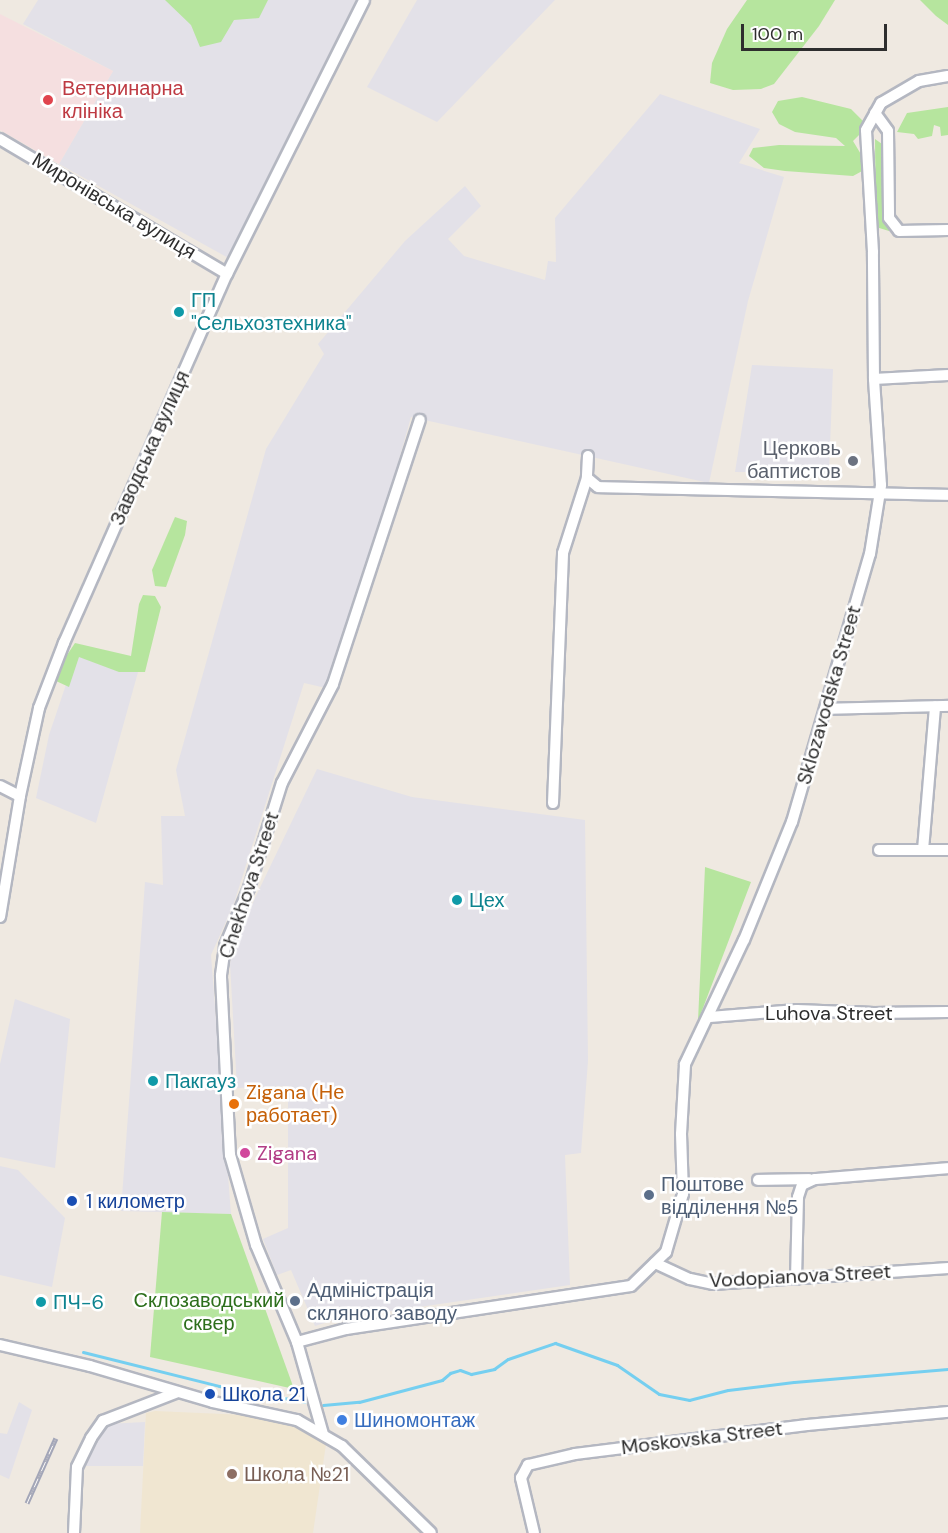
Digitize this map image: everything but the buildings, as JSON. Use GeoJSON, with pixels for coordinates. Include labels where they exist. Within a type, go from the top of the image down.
{"type":"FeatureCollection","features":[{"type":"Feature","properties":{"kind":"street","name":"Заводська вулиця"},"geometry":{"type":"LineString","coordinates":[[0,917],[39,708],[64,643],[227,274],[364,0]]}},
{"type":"Feature","properties":{"kind":"street"},"geometry":{"type":"LineString","coordinates":[[948,76],[919,81],[878,108],[888,131],[889,218],[899,231],[948,230]]}},
{"type":"Feature","properties":{"kind":"street","name":"Sklozavodska Street"},"geometry":{"type":"LineString","coordinates":[[297,1342],[389,1321],[631,1286],[666,1252],[683,1194],[681,1134],[685,1064],[710,1017],[792,822],[870,554],[881,485],[874,379],[873,252],[866,130],[878,108]]}},
{"type":"Feature","properties":{"kind":"street","name":"Миронівська вулиця"},"geometry":{"type":"LineString","coordinates":[[0,139],[227,274]]}},
{"type":"Feature","properties":{"kind":"street"},"geometry":{"type":"LineString","coordinates":[[874,379],[948,375]]}},
{"type":"Feature","properties":{"kind":"street","name":"Chekhova Street"},"geometry":{"type":"LineString","coordinates":[[323,1434],[297,1342],[256,1245],[230,1155],[221,975],[225,946],[249,888],[282,783],[333,684],[420,420]]}},
{"type":"Feature","properties":{"kind":"street"},"geometry":{"type":"LineString","coordinates":[[553,803],[563,553],[587,478],[588,456]]}},
{"type":"Feature","properties":{"kind":"street"},"geometry":{"type":"LineString","coordinates":[[587,478],[598,487],[948,495]]}},
{"type":"Feature","properties":{"kind":"street"},"geometry":{"type":"LineString","coordinates":[[923,850],[935,706]]}},
{"type":"Feature","properties":{"kind":"street"},"geometry":{"type":"LineString","coordinates":[[825,709],[948,706]]}},
{"type":"Feature","properties":{"kind":"street"},"geometry":{"type":"LineString","coordinates":[[0,786],[21,796]]}},
{"type":"Feature","properties":{"kind":"street"},"geometry":{"type":"LineString","coordinates":[[879,850],[948,850]]}},
{"type":"Feature","properties":{"kind":"street","name":"Luhova Street"},"geometry":{"type":"LineString","coordinates":[[710,1017],[797,1010],[874,1013],[948,1012]]}},
{"type":"Feature","properties":{"kind":"street"},"geometry":{"type":"LineString","coordinates":[[758,1180],[815,1179],[948,1168]]}},
{"type":"Feature","properties":{"kind":"street"},"geometry":{"type":"LineString","coordinates":[[796,1279],[798,1197],[802,1185],[815,1179]]}},
{"type":"Feature","properties":{"kind":"street","name":"Vodopianova Street"},"geometry":{"type":"LineString","coordinates":[[655,1263],[690,1279],[713,1284],[948,1268]]}},
{"type":"Feature","properties":{"kind":"street"},"geometry":{"type":"LineString","coordinates":[[0,1345],[70,1361],[178,1392],[297,1420],[342,1446],[431,1533]]}},
{"type":"Feature","properties":{"kind":"street"},"geometry":{"type":"LineString","coordinates":[[74,1533],[77,1467],[91,1438],[103,1421],[178,1392]]}},
{"type":"Feature","properties":{"kind":"street","name":"Moskovska Street"},"geometry":{"type":"LineString","coordinates":[[534,1533],[522,1478],[528,1465],[575,1454],[807,1425],[948,1412]]}},
{"type":"Feature","properties":{"kind":"shaded area"},"geometry":{"type":"Polygon","coordinates":[[[38,0],[356,0],[232,260],[59,164],[113,71],[23,24],[38,0]]]}},
{"type":"Feature","properties":{"kind":"shaded area"},"geometry":{"type":"Polygon","coordinates":[[[417,0],[555,0],[437,122],[367,87],[417,0]]]}},
{"type":"Feature","properties":{"kind":"shaded area","name":"Ветеринарна клініка"},"geometry":{"type":"Polygon","coordinates":[[[0,14],[113,71],[59,164],[0,130],[0,14]]]}},
{"type":"Feature","properties":{"kind":"shaded area"},"geometry":{"type":"Polygon","coordinates":[[[660,94],[760,129],[739,163],[784,177],[748,301],[709,483],[411,417],[392,484],[326,688],[304,683],[233,906],[211,955],[231,1214],[121,1211],[145,882],[163,885],[161,816],[185,816],[176,770],[266,449],[324,354],[318,344],[405,241],[465,186],[481,206],[448,239],[464,256],[545,280],[548,261],[556,262],[555,218],[660,94]]]}},
{"type":"Feature","properties":{"kind":"shaded area"},"geometry":{"type":"Polygon","coordinates":[[[752,365],[833,369],[829,473],[735,472],[752,365]]]}},
{"type":"Feature","properties":{"kind":"shaded area"},"geometry":{"type":"Polygon","coordinates":[[[78,649],[140,665],[96,823],[36,798],[49,735],[78,649]]]}},
{"type":"Feature","properties":{"kind":"shaded area"},"geometry":{"type":"Polygon","coordinates":[[[317,769],[412,797],[585,820],[588,1061],[581,1153],[565,1155],[570,1285],[337,1319],[315,1326],[291,1270],[277,1275],[263,1239],[288,1228],[288,1086],[237,1088],[230,964],[233,949],[255,898],[317,769]]]}},
{"type":"Feature","properties":{"kind":"shaded area"},"geometry":{"type":"Polygon","coordinates":[[[15,999],[70,1019],[55,1168],[0,1157],[0,1064],[15,999]]]}},
{"type":"Feature","properties":{"kind":"shaded area"},"geometry":{"type":"Polygon","coordinates":[[[0,1166],[18,1170],[65,1218],[52,1287],[0,1275],[0,1166]]]}},
{"type":"Feature","properties":{"kind":"shaded area"},"geometry":{"type":"Polygon","coordinates":[[[19,1402],[32,1410],[9,1479],[0,1475],[0,1433],[7,1434],[19,1402]]]}},
{"type":"Feature","properties":{"kind":"shaded area","name":"Школа №21"},"geometry":{"type":"Polygon","coordinates":[[[155,1411],[246,1415],[296,1425],[326,1444],[313,1533],[140,1533],[146,1413],[155,1411]]]}},
{"type":"Feature","properties":{"kind":"shaded area"},"geometry":{"type":"Polygon","coordinates":[[[145,1422],[143,1466],[84,1466],[106,1424],[145,1422]]]}},
{"type":"Feature","properties":{"kind":"green space"},"geometry":{"type":"Polygon","coordinates":[[[165,0],[268,0],[259,18],[234,20],[221,42],[200,47],[191,25],[165,0]]]}},
{"type":"Feature","properties":{"kind":"green space"},"geometry":{"type":"Polygon","coordinates":[[[747,0],[835,0],[819,26],[774,84],[761,89],[733,90],[710,83],[712,63],[727,29],[747,0]]]}},
{"type":"Feature","properties":{"kind":"green space"},"geometry":{"type":"Polygon","coordinates":[[[920,0],[948,0],[948,25],[936,16],[920,0]]]}},
{"type":"Feature","properties":{"kind":"green space"},"geometry":{"type":"Polygon","coordinates":[[[802,97],[851,109],[863,121],[863,131],[853,141],[862,156],[864,170],[853,176],[785,171],[764,168],[749,156],[753,148],[779,145],[845,146],[836,138],[795,132],[779,124],[772,112],[778,101],[802,97]]]}},
{"type":"Feature","properties":{"kind":"green space"},"geometry":{"type":"Polygon","coordinates":[[[948,107],[948,135],[941,136],[940,127],[934,125],[932,136],[918,139],[914,134],[897,132],[907,113],[948,107]]]}},
{"type":"Feature","properties":{"kind":"green space"},"geometry":{"type":"Polygon","coordinates":[[[875,139],[889,149],[889,231],[876,227],[875,139]]]}},
{"type":"Feature","properties":{"kind":"green space"},"geometry":{"type":"Polygon","coordinates":[[[175,517],[187,521],[185,535],[166,587],[155,586],[152,570],[175,517]]]}},
{"type":"Feature","properties":{"kind":"green space"},"geometry":{"type":"Polygon","coordinates":[[[143,595],[155,596],[161,607],[145,672],[119,672],[79,657],[69,687],[56,681],[63,661],[75,643],[131,656],[139,604],[143,595]]]}},
{"type":"Feature","properties":{"kind":"green space"},"geometry":{"type":"Polygon","coordinates":[[[705,867],[751,882],[698,1021],[702,934],[705,867]]]}},
{"type":"Feature","properties":{"kind":"green space","name":"Склозаводський сквер"},"geometry":{"type":"Polygon","coordinates":[[[162,1212],[231,1214],[294,1389],[150,1357],[162,1212]]]}},
{"type":"Feature","properties":{"kind":"waterway"},"geometry":{"type":"LineString","coordinates":[[323,1405],[359,1402],[442,1380],[450,1373],[460,1370],[471,1374],[494,1369],[508,1359],[555,1343],[617,1365],[659,1394],[689,1400],[728,1390],[794,1382],[948,1369]]}},
{"type":"Feature","properties":{"kind":"waterway"},"geometry":{"type":"LineString","coordinates":[[83,1352],[219,1386],[305,1402]]}},
{"type":"Feature","properties":{"kind":"railway"},"geometry":{"type":"LineString","coordinates":[[27,1503],[56,1438]]}},
{"type":"Feature","properties":{"kind":"place","name":"Ветеринарна клініка"},"geometry":{"type":"Point","coordinates":[48,100]}},
{"type":"Feature","properties":{"kind":"place","name":"ГП \"Сельхозтехника\""},"geometry":{"type":"Point","coordinates":[179,312]}},
{"type":"Feature","properties":{"kind":"place","name":"Церковь баптистов"},"geometry":{"type":"Point","coordinates":[853,461]}},
{"type":"Feature","properties":{"kind":"place","name":"Цех"},"geometry":{"type":"Point","coordinates":[457,900]}},
{"type":"Feature","properties":{"kind":"place","name":"Пакгауз"},"geometry":{"type":"Point","coordinates":[153,1081]}},
{"type":"Feature","properties":{"kind":"place","name":"Zigana (Не работает)"},"geometry":{"type":"Point","coordinates":[234,1104]}},
{"type":"Feature","properties":{"kind":"place","name":"Zigana"},"geometry":{"type":"Point","coordinates":[245,1153]}},
{"type":"Feature","properties":{"kind":"place","name":"Поштове відділення №5"},"geometry":{"type":"Point","coordinates":[649,1195]}},
{"type":"Feature","properties":{"kind":"place","name":"1 километр"},"geometry":{"type":"Point","coordinates":[72,1201]}},
{"type":"Feature","properties":{"kind":"place","name":"Адміністрація скляного заводу"},"geometry":{"type":"Point","coordinates":[295,1301]}},
{"type":"Feature","properties":{"kind":"place","name":"ПЧ-6"},"geometry":{"type":"Point","coordinates":[41,1302]}},
{"type":"Feature","properties":{"kind":"place","name":"Школа 21"},"geometry":{"type":"Point","coordinates":[210,1394]}},
{"type":"Feature","properties":{"kind":"place","name":"Шиномонтаж"},"geometry":{"type":"Point","coordinates":[342,1420]}},
{"type":"Feature","properties":{"kind":"place","name":"Школа №21"},"geometry":{"type":"Point","coordinates":[232,1474]}}]}
